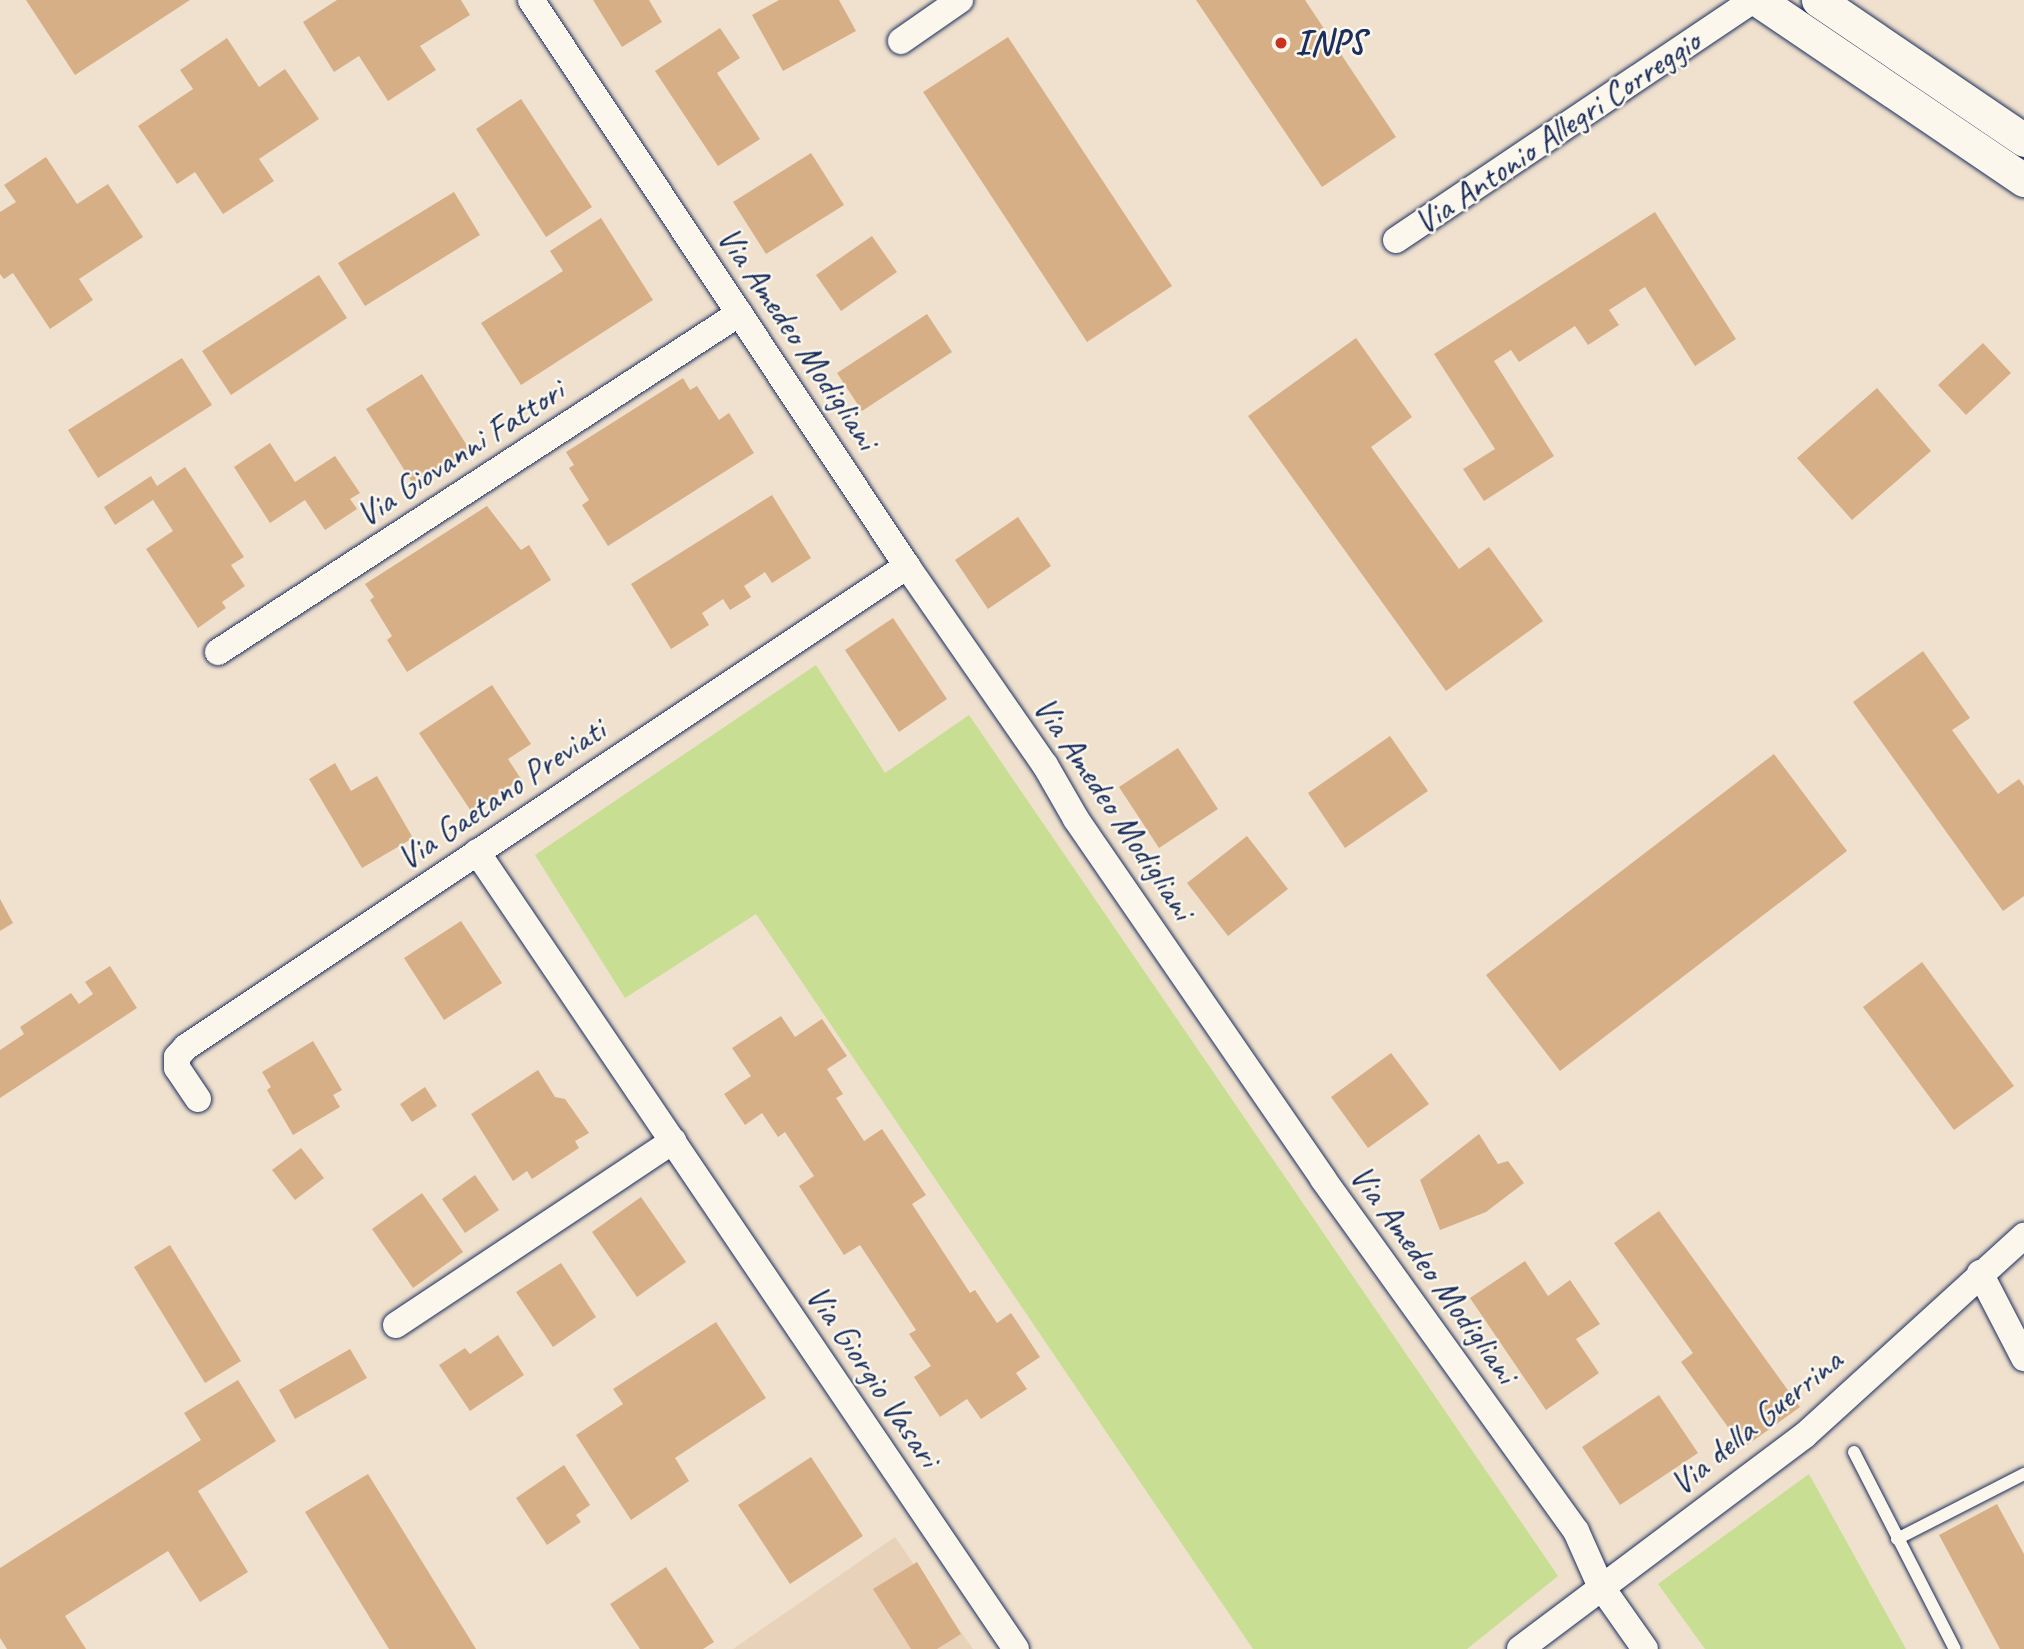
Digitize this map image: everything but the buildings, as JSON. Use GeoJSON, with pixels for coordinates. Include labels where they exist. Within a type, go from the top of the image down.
{"type":"FeatureCollection","features":[{"type":"Feature","properties":{"kind":"street","name":"Via Amedeo Modigliani"},"geometry":{"type":"LineString","coordinates":[[531,0],[907,566],[1323,1179],[1576,1531],[1600,1585],[1645,1649]]}},
{"type":"Feature","properties":{"kind":"street"},"geometry":{"type":"LineString","coordinates":[[901,41],[960,0]]}},
{"type":"Feature","properties":{"kind":"street","name":"Via Antonio Allegri Correggio"},"geometry":{"type":"LineString","coordinates":[[1396,240],[1753,0]]}},
{"type":"Feature","properties":{"kind":"street"},"geometry":{"type":"LineString","coordinates":[[1758,0],[2024,180]]}},
{"type":"Feature","properties":{"kind":"street"},"geometry":{"type":"LineString","coordinates":[[1818,0],[2024,140]]}},
{"type":"Feature","properties":{"kind":"street","name":"Via Giovanni Fattori"},"geometry":{"type":"LineString","coordinates":[[218,652],[740,313]]}},
{"type":"Feature","properties":{"kind":"street","name":"Via Gaetano Previati"},"geometry":{"type":"LineString","coordinates":[[198,1099],[177,1068],[177,1057],[186,1047],[907,566]]}},
{"type":"Feature","properties":{"kind":"street","name":"Via Giorgio Vasari"},"geometry":{"type":"LineString","coordinates":[[477,852],[1016,1649]]}},
{"type":"Feature","properties":{"kind":"street"},"geometry":{"type":"LineString","coordinates":[[396,1325],[673,1141]]}},
{"type":"Feature","properties":{"kind":"street","name":"Via della Guerrina"},"geometry":{"type":"LineString","coordinates":[[1520,1649],[1600,1585],[1805,1434],[2024,1236]]}},
{"type":"Feature","properties":{"kind":"street"},"geometry":{"type":"LineString","coordinates":[[1980,1273],[2024,1358]]}},
{"type":"Feature","properties":{"kind":"lane"},"geometry":{"type":"LineString","coordinates":[[1854,1452],[1955,1649]]}},
{"type":"Feature","properties":{"kind":"lane"},"geometry":{"type":"LineString","coordinates":[[1897,1539],[2024,1474]]}},
{"type":"Feature","properties":{"kind":"shaded area"},"geometry":{"type":"Polygon","coordinates":[[[895,1537],[973,1649],[733,1649],[895,1537]]]}},
{"type":"Feature","properties":{"kind":"green space"},"geometry":{"type":"Polygon","coordinates":[[[816,665],[885,773],[969,715],[1558,1576],[1467,1649],[1253,1649],[756,914],[625,998],[535,855],[816,665]]]}},
{"type":"Feature","properties":{"kind":"green space"},"geometry":{"type":"Polygon","coordinates":[[[1809,1474],[1906,1649],[1705,1649],[1658,1584],[1809,1474]]]}},
{"type":"Feature","properties":{"kind":"place","name":"INPS"},"geometry":{"type":"Point","coordinates":[1281,43]}}]}
